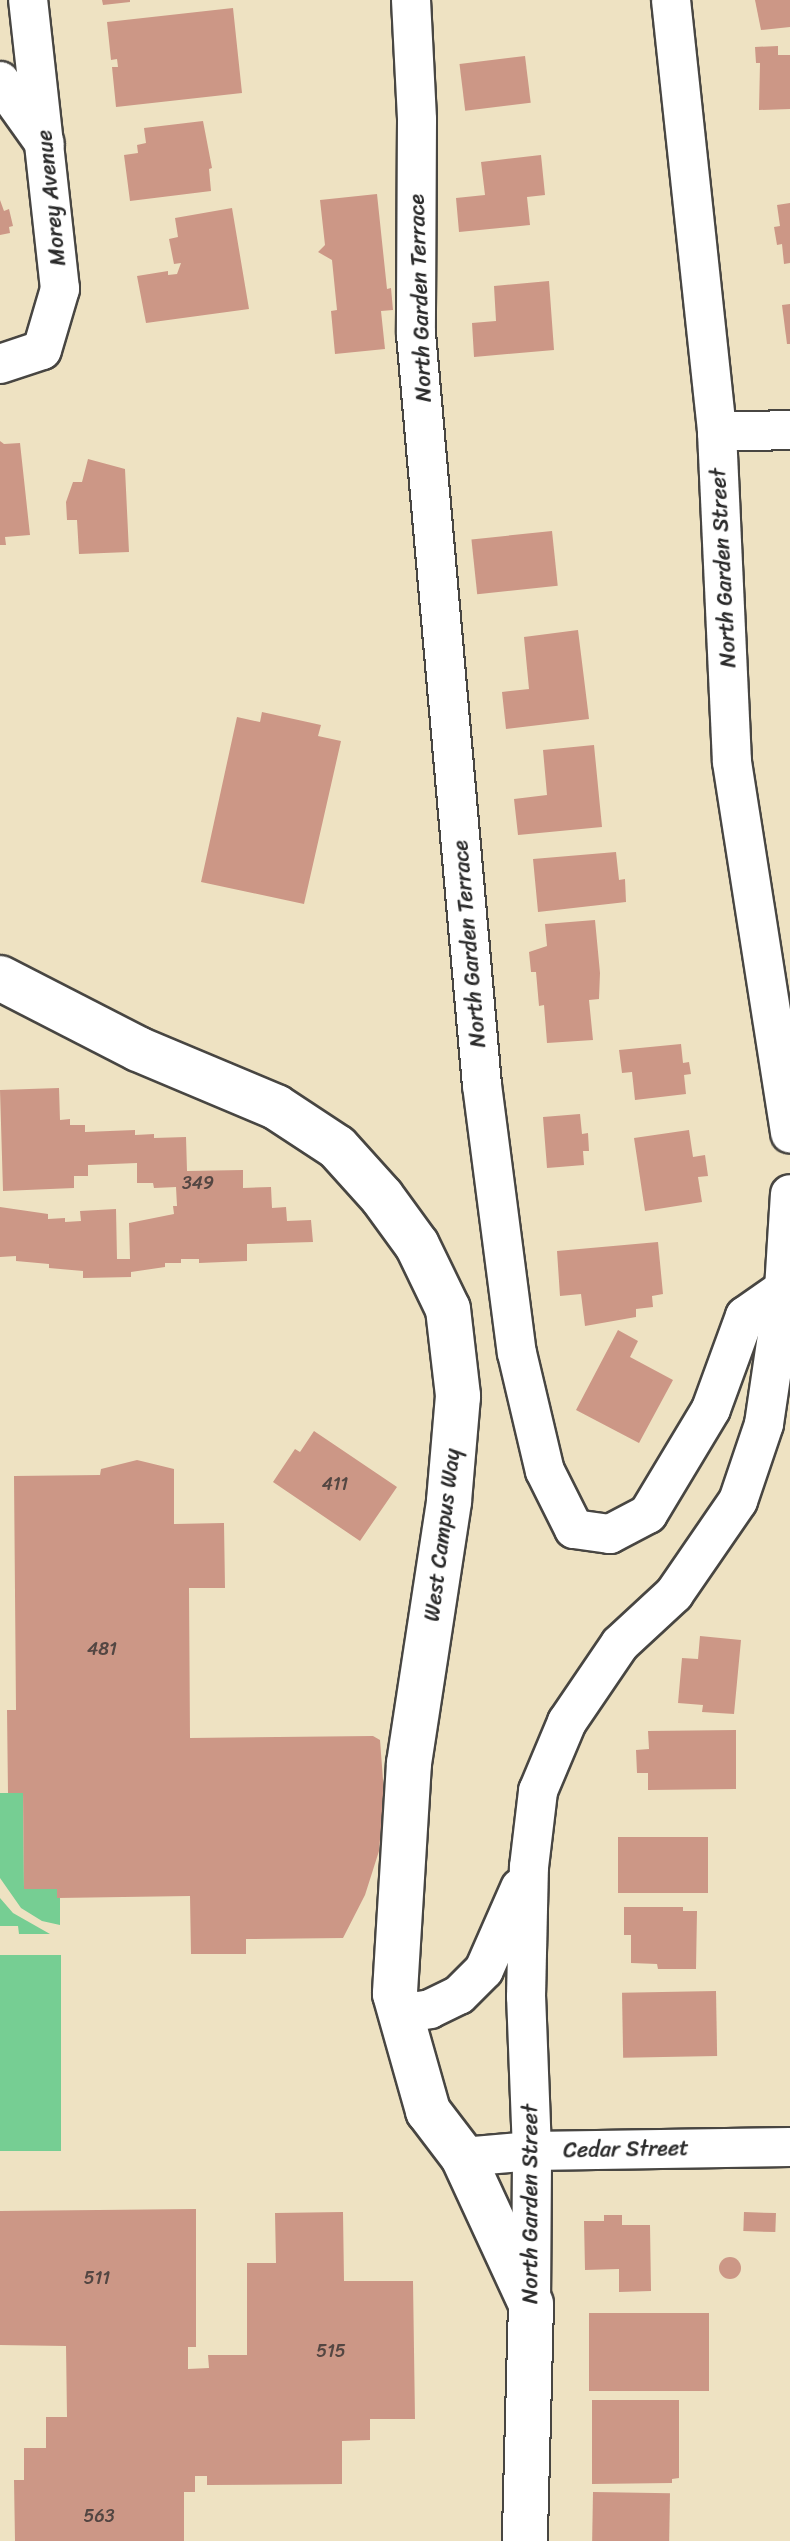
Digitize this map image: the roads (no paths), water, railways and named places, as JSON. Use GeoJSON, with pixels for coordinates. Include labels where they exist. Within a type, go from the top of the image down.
{"type":"FeatureCollection","features":[{"type":"Feature","properties":{"kind":"street","name":"Morey Avenue"},"geometry":{"type":"LineString","coordinates":[[0,364],[42,350],[60,289],[28,0]]}},
{"type":"Feature","properties":{"kind":"street","name":"North Garden Terrace"},"geometry":{"type":"LineString","coordinates":[[411,0],[417,120],[416,334],[482,1085],[517,1353],[545,1471],[574,1529],[610,1534],[648,1514],[711,1409],[745,1316],[784,1289]]}},
{"type":"Feature","properties":{"kind":"street","name":"North Garden Street"},"geometry":{"type":"LineString","coordinates":[[671,0],[717,432],[732,762],[790,1133]]}},
{"type":"Feature","properties":{"kind":"street"},"geometry":{"type":"LineString","coordinates":[[0,81],[45,145]]}},
{"type":"Feature","properties":{"kind":"street"},"geometry":{"type":"LineString","coordinates":[[717,432],[790,430]]}},
{"type":"Feature","properties":{"kind":"street","name":"West Campus Way"},"geometry":{"type":"LineString","coordinates":[[11,989],[138,1049],[276,1107],[337,1147],[382,1197],[417,1245],[448,1309],[458,1396],[449,1502],[409,1763],[395,1994],[428,2111],[463,2157],[531,2304]]}},
{"type":"Feature","properties":{"kind":"street","name":"North Garden Street"},"geometry":{"type":"LineString","coordinates":[[525,2541],[532,2151],[526,1997],[529,1867],[538,1791],[567,1722],[620,1644],[674,1594],[738,1501],[764,1424],[784,1289],[790,1194]]}},
{"type":"Feature","properties":{"kind":"street","name":"North Garden Street"},"geometry":{"type":"LineString","coordinates":[[400,2014],[430,2009],[459,1995],[484,1970],[529,1867]]}},
{"type":"Feature","properties":{"kind":"street","name":"Cedar Street"},"geometry":{"type":"LineString","coordinates":[[463,2157],[532,2151],[790,2147]]}}]}
